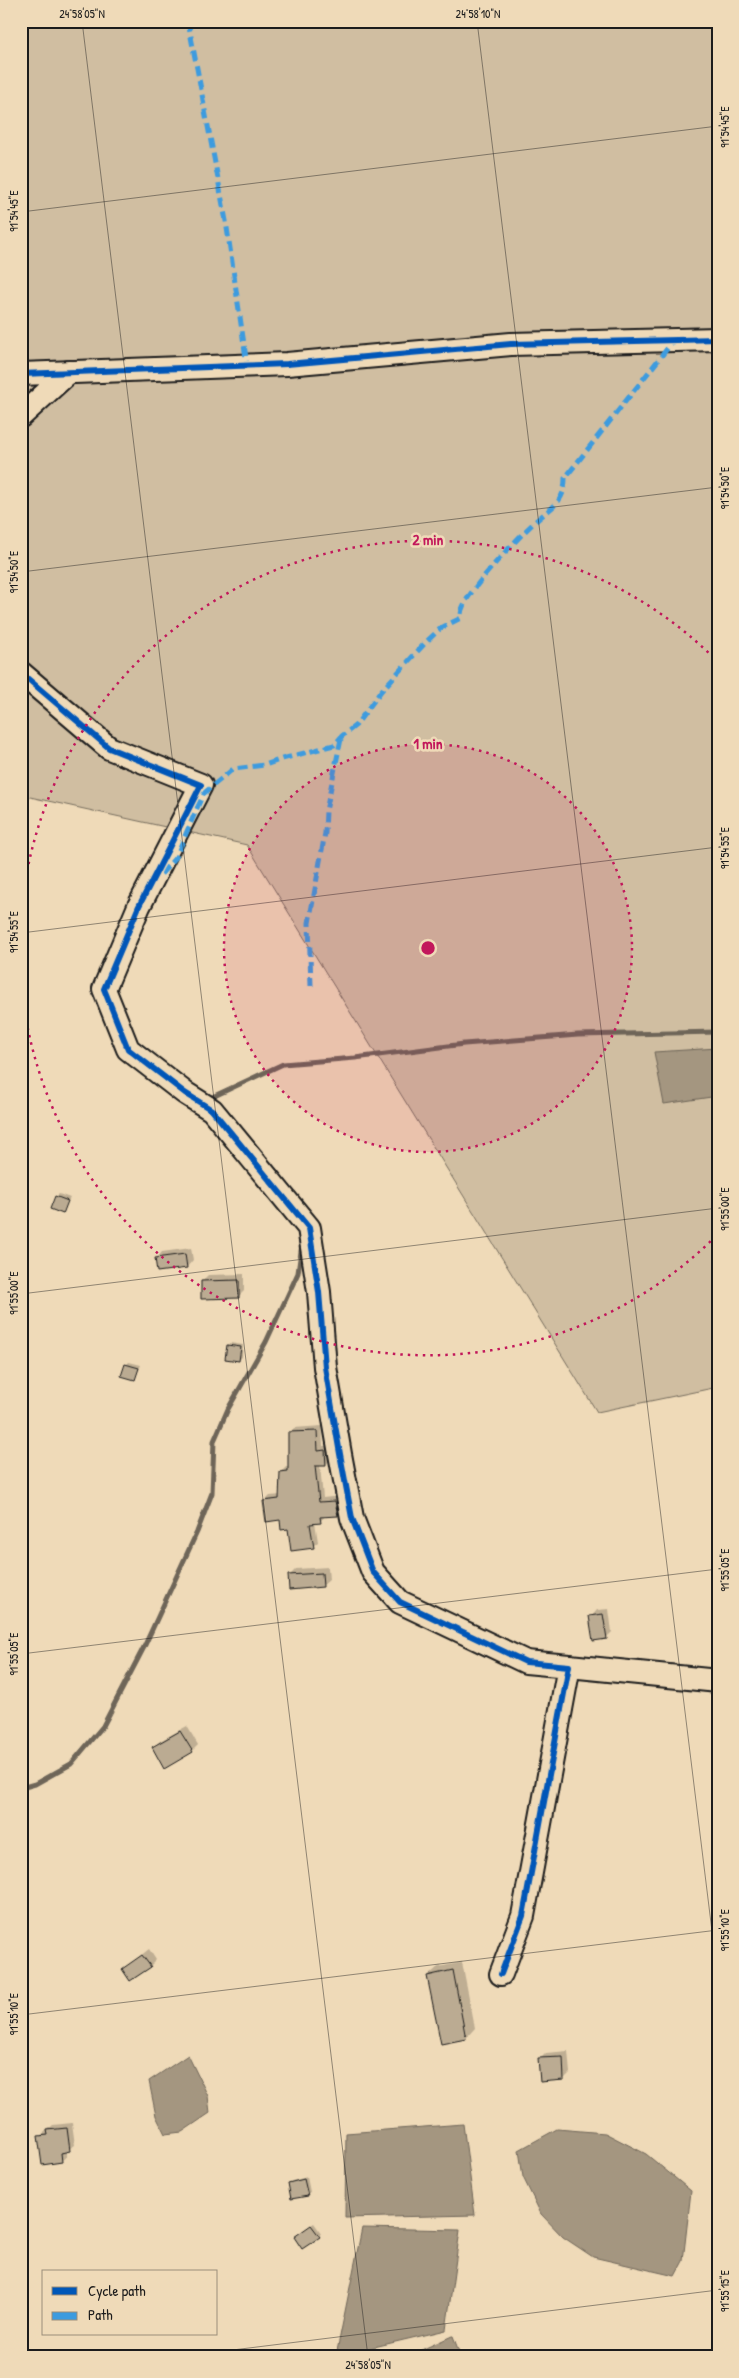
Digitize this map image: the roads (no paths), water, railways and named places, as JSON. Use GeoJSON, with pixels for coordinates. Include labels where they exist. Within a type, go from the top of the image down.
{"type":"FeatureCollection","features":[{"type":"Feature","properties":{"kind":"street"},"geometry":{"type":"LineString","coordinates":[[21,374],[287,364],[511,344],[718,339]]}},
{"type":"Feature","properties":{"kind":"street"},"geometry":{"type":"LineString","coordinates":[[21,416],[70,372]]}},
{"type":"Feature","properties":{"kind":"street"},"geometry":{"type":"LineString","coordinates":[[21,673],[109,748],[201,785],[138,906],[104,989],[128,1048],[185,1093],[212,1110],[309,1228],[319,1292],[325,1367],[340,1454],[352,1518],[373,1572],[400,1602],[526,1662],[718,1681]]}},
{"type":"Feature","properties":{"kind":"street"},"geometry":{"type":"LineString","coordinates":[[501,1974],[523,1916],[568,1666]]}},
{"type":"Feature","properties":{"kind":"waterway"},"geometry":{"type":"LineString","coordinates":[[210,1098],[283,1064],[355,1058],[464,1044],[578,1035],[718,1032]]}},
{"type":"Feature","properties":{"kind":"waterway"},"geometry":{"type":"LineString","coordinates":[[21,1788],[35,1784],[71,1764],[103,1726],[144,1647],[197,1532],[212,1493],[214,1441],[228,1409],[266,1342],[298,1273],[302,1244]]}}]}
